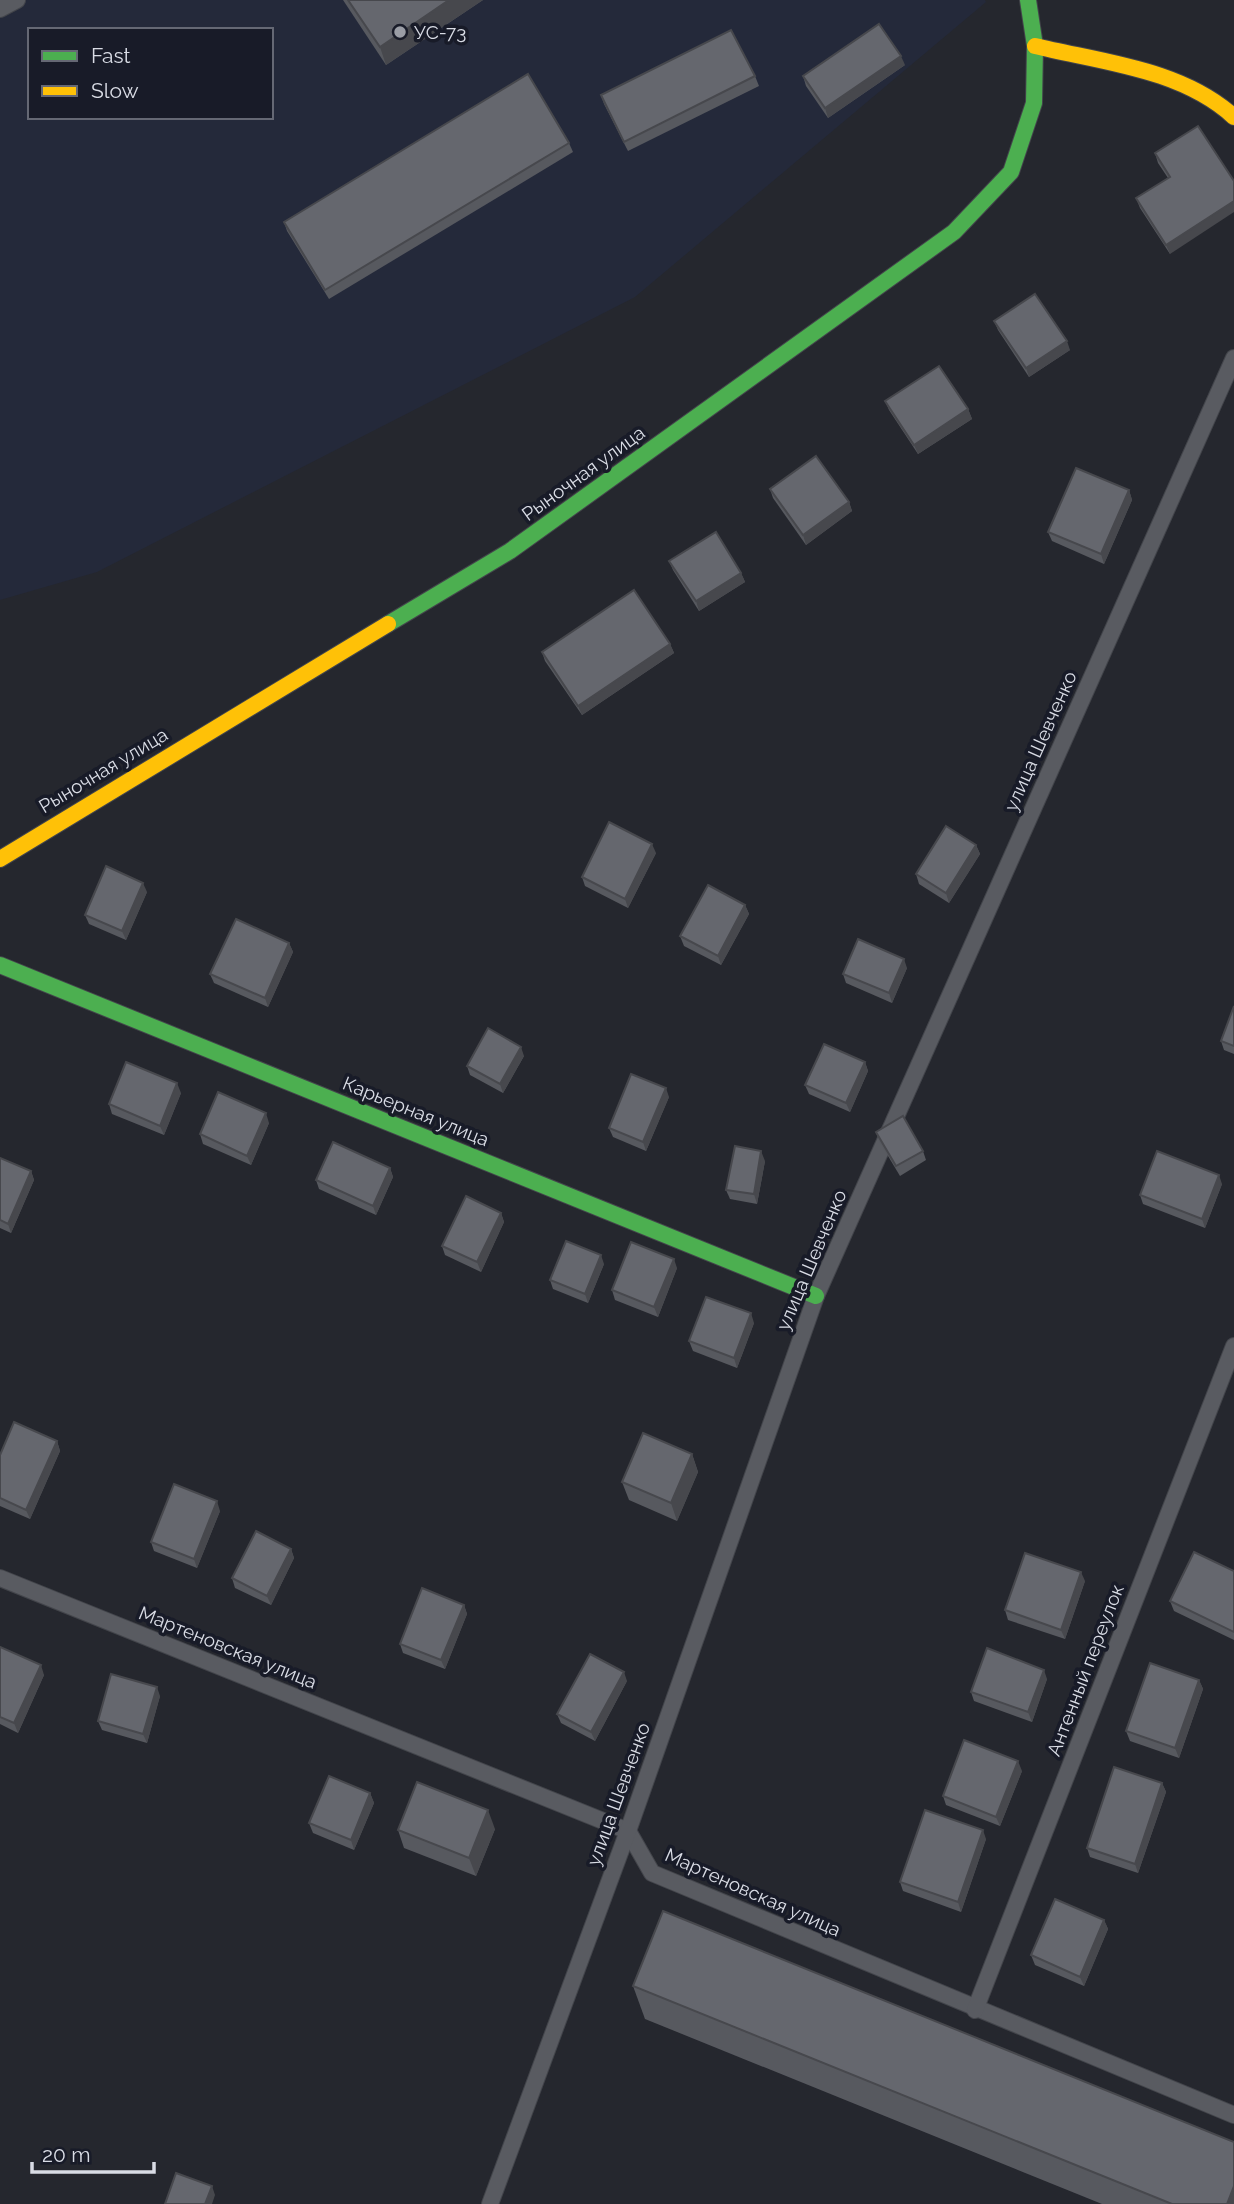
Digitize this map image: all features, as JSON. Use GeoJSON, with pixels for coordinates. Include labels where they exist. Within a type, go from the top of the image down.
{"type":"FeatureCollection","features":[{"type":"Feature","properties":{"kind":"street","name":"Рыночная улица"},"geometry":{"type":"LineString","coordinates":[[0,859],[14,848],[510,551],[954,232],[1011,172],[1034,103],[1035,46],[1028,0]]}},
{"type":"Feature","properties":{"kind":"street"},"geometry":{"type":"LineString","coordinates":[[1035,46],[1168,80],[1206,94],[1227,107],[1234,117]]}},
{"type":"Feature","properties":{"kind":"street","name":"Карьерная улица"},"geometry":{"type":"LineString","coordinates":[[0,965],[816,1296]]}},
{"type":"Feature","properties":{"kind":"lane"},"geometry":{"type":"LineString","coordinates":[[0,9],[17,0]]}},
{"type":"Feature","properties":{"kind":"lane","name":"улица Шевченко"},"geometry":{"type":"LineString","coordinates":[[490,2204],[628,1831],[816,1296],[1234,358]]}},
{"type":"Feature","properties":{"kind":"lane","name":"Антенный переулок"},"geometry":{"type":"LineString","coordinates":[[975,2010],[1234,1346]]}},
{"type":"Feature","properties":{"kind":"lane","name":"Мартеновская улица"},"geometry":{"type":"LineString","coordinates":[[0,1578],[628,1831],[652,1873],[975,2010],[1234,2115]]}},
{"type":"Feature","properties":{"kind":"shaded area"},"geometry":{"type":"Polygon","coordinates":[[[0,0],[985,0],[986,2],[635,297],[97,572],[0,600],[0,0]]]}},
{"type":"Feature","properties":{"kind":"building"},"geometry":{"type":"Polygon","coordinates":[[[348,0],[449,0],[380,47],[348,0]]]}},
{"type":"Feature","properties":{"kind":"building"},"geometry":{"type":"Polygon","coordinates":[[[879,24],[901,56],[825,108],[803,76],[879,24]]]}},
{"type":"Feature","properties":{"kind":"building"},"geometry":{"type":"Polygon","coordinates":[[[731,30],[755,76],[624,142],[601,95],[731,30]]]}},
{"type":"Feature","properties":{"kind":"building"},"geometry":{"type":"Polygon","coordinates":[[[528,74],[569,143],[325,290],[284,222],[528,74]]]}},
{"type":"Feature","properties":{"kind":"building"},"geometry":{"type":"Polygon","coordinates":[[[1198,126],[1234,181],[1234,201],[1166,245],[1136,198],[1170,177],[1155,153],[1198,126]]]}},
{"type":"Feature","properties":{"kind":"building"},"geometry":{"type":"Polygon","coordinates":[[[1035,294],[1067,341],[1026,368],[994,321],[1035,294]]]}},
{"type":"Feature","properties":{"kind":"building"},"geometry":{"type":"Polygon","coordinates":[[[939,366],[968,409],[914,445],[885,401],[939,366]]]}},
{"type":"Feature","properties":{"kind":"building"},"geometry":{"type":"Polygon","coordinates":[[[816,456],[849,502],[803,535],[770,489],[816,456]]]}},
{"type":"Feature","properties":{"kind":"building"},"geometry":{"type":"Polygon","coordinates":[[[1076,468],[1129,490],[1101,554],[1048,532],[1076,468]]]}},
{"type":"Feature","properties":{"kind":"building"},"geometry":{"type":"Polygon","coordinates":[[[716,532],[741,573],[696,601],[669,561],[716,532]]]}},
{"type":"Feature","properties":{"kind":"building"},"geometry":{"type":"Polygon","coordinates":[[[634,590],[670,644],[578,706],[542,652],[634,590]]]}},
{"type":"Feature","properties":{"kind":"building"},"geometry":{"type":"Polygon","coordinates":[[[609,822],[652,844],[625,899],[582,877],[609,822]]]}},
{"type":"Feature","properties":{"kind":"building"},"geometry":{"type":"Polygon","coordinates":[[[946,826],[976,845],[946,893],[916,874],[946,826]]]}},
{"type":"Feature","properties":{"kind":"building"},"geometry":{"type":"Polygon","coordinates":[[[106,866],[143,883],[122,931],[85,915],[106,866]]]}},
{"type":"Feature","properties":{"kind":"building"},"geometry":{"type":"Polygon","coordinates":[[[708,885],[745,905],[718,956],[680,936],[708,885]]]}},
{"type":"Feature","properties":{"kind":"building"},"geometry":{"type":"Polygon","coordinates":[[[236,919],[289,943],[265,998],[210,974],[236,919]]]}},
{"type":"Feature","properties":{"kind":"building"},"geometry":{"type":"Polygon","coordinates":[[[858,939],[904,959],[889,993],[843,974],[858,939]]]}},
{"type":"Feature","properties":{"kind":"building"},"geometry":{"type":"Polygon","coordinates":[[[1234,1006],[1234,1046],[1221,1041],[1234,1006]]]}},
{"type":"Feature","properties":{"kind":"building"},"geometry":{"type":"Polygon","coordinates":[[[488,1028],[521,1047],[500,1084],[467,1066],[488,1028]]]}},
{"type":"Feature","properties":{"kind":"building"},"geometry":{"type":"Polygon","coordinates":[[[824,1044],[865,1062],[846,1103],[805,1085],[824,1044]]]}},
{"type":"Feature","properties":{"kind":"building"},"geometry":{"type":"Polygon","coordinates":[[[126,1062],[177,1083],[160,1126],[109,1104],[126,1062]]]}},
{"type":"Feature","properties":{"kind":"building"},"geometry":{"type":"Polygon","coordinates":[[[631,1074],[666,1088],[643,1142],[609,1128],[631,1074]]]}},
{"type":"Feature","properties":{"kind":"building"},"geometry":{"type":"Polygon","coordinates":[[[218,1092],[266,1113],[247,1156],[200,1134],[218,1092]]]}},
{"type":"Feature","properties":{"kind":"building"},"geometry":{"type":"Polygon","coordinates":[[[903,1116],[923,1151],[896,1166],[876,1132],[903,1116]]]}},
{"type":"Feature","properties":{"kind":"building"},"geometry":{"type":"Polygon","coordinates":[[[333,1142],[390,1168],[373,1206],[316,1180],[333,1142]]]}},
{"type":"Feature","properties":{"kind":"building"},"geometry":{"type":"Polygon","coordinates":[[[735,1146],[761,1151],[754,1194],[726,1190],[735,1146]]]}},
{"type":"Feature","properties":{"kind":"building"},"geometry":{"type":"Polygon","coordinates":[[[1157,1151],[1219,1175],[1202,1219],[1140,1195],[1157,1151]]]}},
{"type":"Feature","properties":{"kind":"building"},"geometry":{"type":"Polygon","coordinates":[[[0,1158],[31,1171],[8,1224],[0,1220],[0,1158]]]}},
{"type":"Feature","properties":{"kind":"building"},"geometry":{"type":"Polygon","coordinates":[[[466,1196],[501,1213],[477,1262],[442,1246],[466,1196]]]}},
{"type":"Feature","properties":{"kind":"building"},"geometry":{"type":"Polygon","coordinates":[[[566,1241],[601,1255],[585,1294],[550,1280],[566,1241]]]}},
{"type":"Feature","properties":{"kind":"building"},"geometry":{"type":"Polygon","coordinates":[[[631,1242],[674,1259],[654,1307],[612,1290],[631,1242]]]}},
{"type":"Feature","properties":{"kind":"building"},"geometry":{"type":"Polygon","coordinates":[[[706,1297],[751,1313],[734,1358],[689,1341],[706,1297]]]}},
{"type":"Feature","properties":{"kind":"building"},"geometry":{"type":"Polygon","coordinates":[[[14,1422],[57,1441],[26,1510],[0,1498],[0,1455],[14,1422]]]}},
{"type":"Feature","properties":{"kind":"building"},"geometry":{"type":"Polygon","coordinates":[[[643,1433],[692,1454],[671,1503],[622,1482],[643,1433]]]}},
{"type":"Feature","properties":{"kind":"building"},"geometry":{"type":"Polygon","coordinates":[[[174,1484],[217,1501],[194,1559],[151,1542],[174,1484]]]}},
{"type":"Feature","properties":{"kind":"building"},"geometry":{"type":"Polygon","coordinates":[[[256,1531],[291,1549],[267,1596],[232,1578],[256,1531]]]}},
{"type":"Feature","properties":{"kind":"building"},"geometry":{"type":"Polygon","coordinates":[[[1194,1552],[1234,1571],[1234,1632],[1170,1601],[1194,1552]]]}},
{"type":"Feature","properties":{"kind":"building"},"geometry":{"type":"Polygon","coordinates":[[[1025,1553],[1081,1572],[1061,1630],[1005,1610],[1025,1553]]]}},
{"type":"Feature","properties":{"kind":"building"},"geometry":{"type":"Polygon","coordinates":[[[422,1588],[464,1605],[441,1660],[400,1644],[422,1588]]]}},
{"type":"Feature","properties":{"kind":"building"},"geometry":{"type":"Polygon","coordinates":[[[0,1647],[41,1665],[14,1723],[0,1717],[0,1647]]]}},
{"type":"Feature","properties":{"kind":"building"},"geometry":{"type":"Polygon","coordinates":[[[987,1648],[1044,1670],[1028,1712],[971,1692],[987,1648]]]}},
{"type":"Feature","properties":{"kind":"building"},"geometry":{"type":"Polygon","coordinates":[[[590,1654],[624,1672],[591,1732],[557,1714],[590,1654]]]}},
{"type":"Feature","properties":{"kind":"building"},"geometry":{"type":"Polygon","coordinates":[[[1150,1663],[1199,1680],[1175,1748],[1126,1731],[1150,1663]]]}},
{"type":"Feature","properties":{"kind":"building"},"geometry":{"type":"Polygon","coordinates":[[[111,1674],[157,1687],[143,1734],[98,1721],[111,1674]]]}},
{"type":"Feature","properties":{"kind":"building"},"geometry":{"type":"Polygon","coordinates":[[[964,1740],[1018,1761],[996,1817],[943,1796],[964,1740]]]}},
{"type":"Feature","properties":{"kind":"building"},"geometry":{"type":"Polygon","coordinates":[[[1114,1767],[1162,1783],[1135,1864],[1087,1848],[1114,1767]]]}},
{"type":"Feature","properties":{"kind":"building"},"geometry":{"type":"Polygon","coordinates":[[[329,1776],[370,1793],[351,1840],[309,1823],[329,1776]]]}},
{"type":"Feature","properties":{"kind":"building"},"geometry":{"type":"Polygon","coordinates":[[[417,1782],[488,1810],[469,1858],[398,1830],[417,1782]]]}},
{"type":"Feature","properties":{"kind":"building"},"geometry":{"type":"Polygon","coordinates":[[[925,1810],[983,1830],[958,1902],[900,1882],[925,1810]]]}},
{"type":"Feature","properties":{"kind":"building"},"geometry":{"type":"Polygon","coordinates":[[[1055,1899],[1104,1920],[1080,1977],[1031,1955],[1055,1899]]]}},
{"type":"Feature","properties":{"kind":"building"},"geometry":{"type":"Polygon","coordinates":[[[663,1911],[1234,2142],[1234,2186],[1227,2204],[1172,2204],[633,1986],[663,1911]]]}},
{"type":"Feature","properties":{"kind":"building"},"geometry":{"type":"Polygon","coordinates":[[[176,2173],[212,2186],[205,2204],[165,2204],[176,2173]]]}},
{"type":"Feature","properties":{"kind":"traffic: fast"},"geometry":{"type":"LineString","coordinates":[[388,624],[510,551],[954,232],[1011,172],[1034,103],[1035,46],[1028,0]]}},
{"type":"Feature","properties":{"kind":"traffic: fast"},"geometry":{"type":"LineString","coordinates":[[0,965],[816,1296]]}},
{"type":"Feature","properties":{"kind":"traffic: slow"},"geometry":{"type":"LineString","coordinates":[[1035,46],[1166,78],[1213,101],[1234,117]]}},
{"type":"Feature","properties":{"kind":"traffic: slow"},"geometry":{"type":"LineString","coordinates":[[0,859],[388,624]]}},
{"type":"Feature","properties":{"kind":"place","name":"УС-73"},"geometry":{"type":"Point","coordinates":[400,32]}}]}
